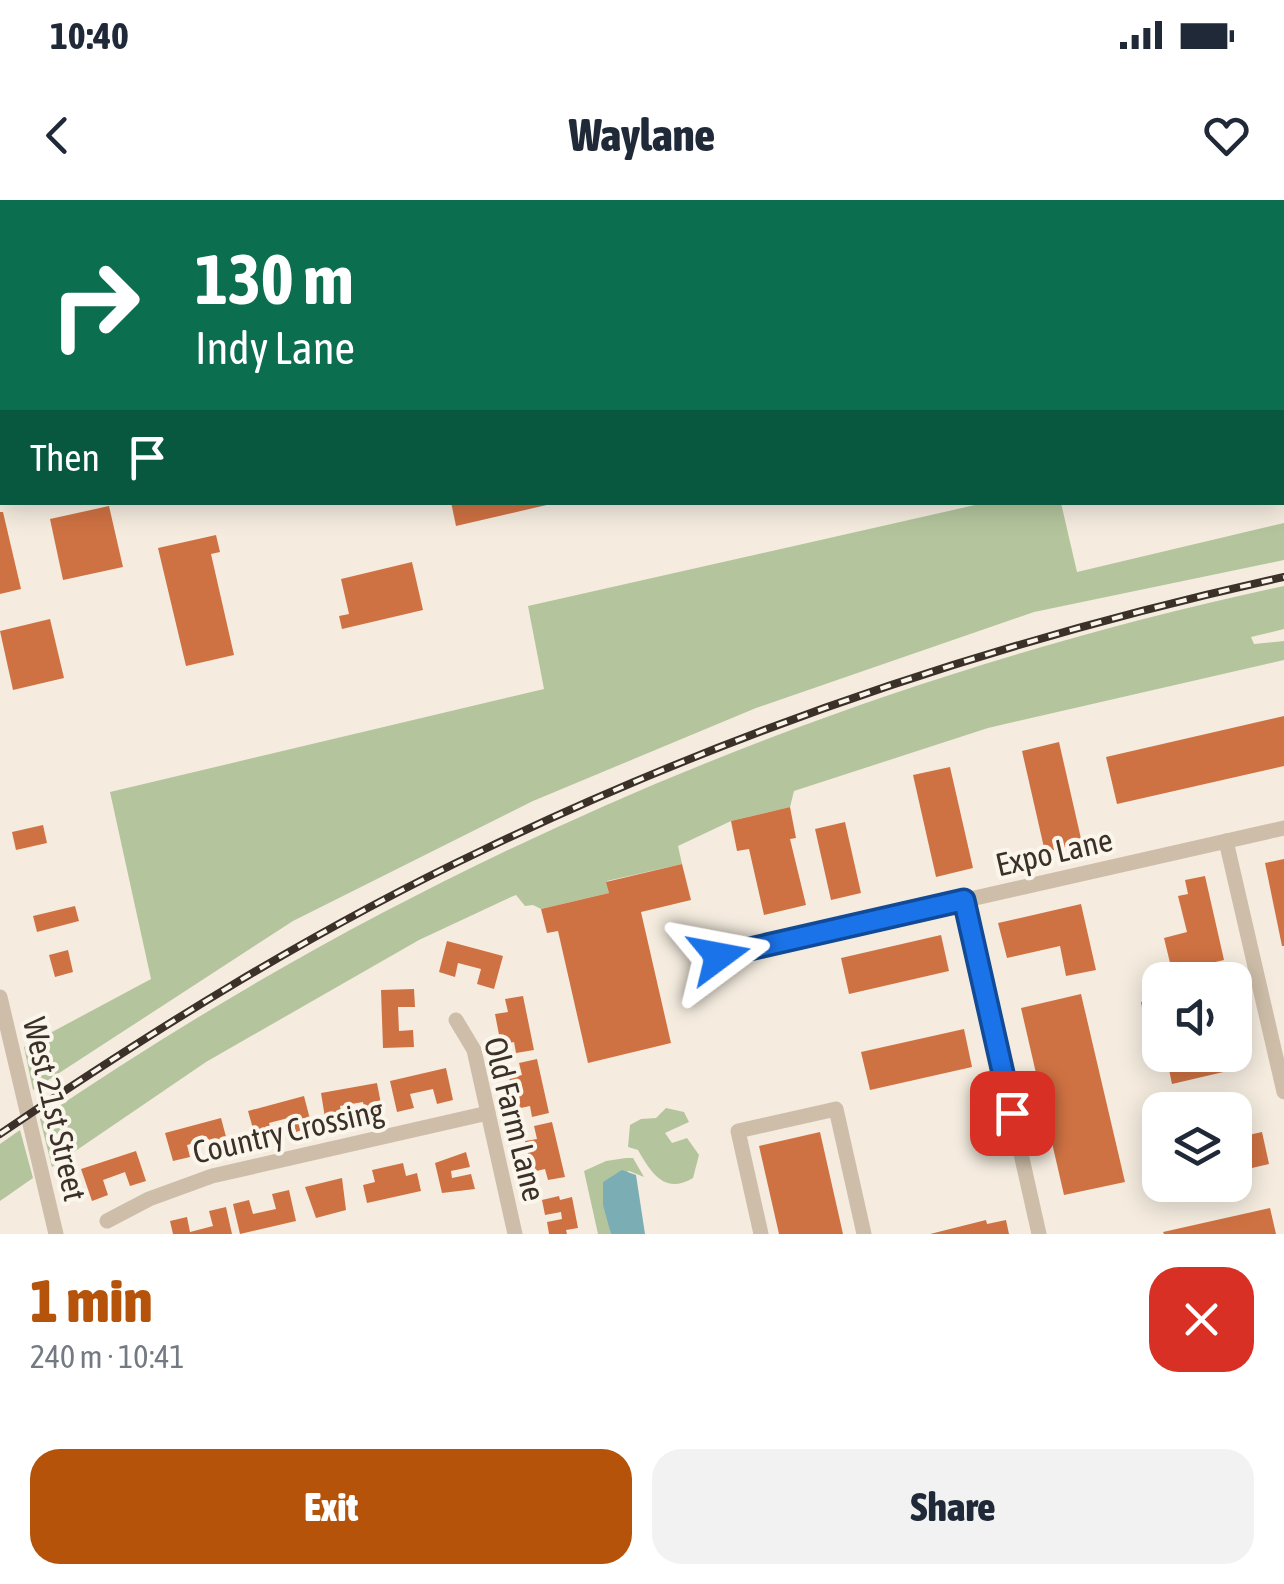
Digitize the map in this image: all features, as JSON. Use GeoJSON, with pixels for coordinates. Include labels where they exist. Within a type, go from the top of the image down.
{"type":"FeatureCollection","features":[{"type":"Feature","properties":{"kind":"street","name":"Expo Lane"},"geometry":{"type":"LineString","coordinates":[[719,956],[1284,828]]}},
{"type":"Feature","properties":{"kind":"street"},"geometry":{"type":"LineString","coordinates":[[1226,841],[1284,1092]]}},
{"type":"Feature","properties":{"kind":"street"},"geometry":{"type":"LineString","coordinates":[[964,900],[1039,1234]]}},
{"type":"Feature","properties":{"kind":"street","name":"West 21st Street"},"geometry":{"type":"LineString","coordinates":[[0,997],[56,1234]]}},
{"type":"Feature","properties":{"kind":"street","name":"Old Farm Lane"},"geometry":{"type":"LineString","coordinates":[[456,1020],[474,1050],[516,1234]]}},
{"type":"Feature","properties":{"kind":"street"},"geometry":{"type":"LineString","coordinates":[[760,1234],[738,1131],[836,1110],[864,1234]]}},
{"type":"Feature","properties":{"kind":"street","name":"Country Crossing"},"geometry":{"type":"LineString","coordinates":[[107,1222],[149,1199],[212,1176],[488,1112]]}},
{"type":"Feature","properties":{"kind":"green space"},"geometry":{"type":"Polygon","coordinates":[[[975,505],[1061,505],[1077,572],[1284,523],[1284,560],[1034,612],[756,708],[533,801],[293,921],[33,1090],[24,1047],[151,979],[110,792],[544,689],[528,606],[975,505]]]}},
{"type":"Feature","properties":{"kind":"green space"},"geometry":{"type":"Polygon","coordinates":[[[1284,586],[1284,629],[1251,637],[1254,644],[1284,641],[1284,660],[988,728],[794,791],[790,807],[731,821],[678,846],[682,864],[607,881],[609,893],[541,909],[525,906],[516,895],[511,897],[419,940],[206,1062],[52,1167],[40,1119],[183,1026],[330,941],[481,863],[636,792],[794,729],[955,673],[1118,626],[1284,586]]]}},
{"type":"Feature","properties":{"kind":"green space"},"geometry":{"type":"Polygon","coordinates":[[[666,1108],[684,1112],[689,1122],[665,1133],[672,1143],[687,1138],[699,1155],[693,1178],[683,1183],[660,1179],[638,1150],[628,1147],[630,1125],[656,1118],[666,1108]]]}},
{"type":"Feature","properties":{"kind":"green space"},"geometry":{"type":"Polygon","coordinates":[[[20,1130],[33,1178],[0,1201],[0,1144],[20,1130]]]}},
{"type":"Feature","properties":{"kind":"green space"},"geometry":{"type":"Polygon","coordinates":[[[633,1158],[644,1177],[629,1171],[603,1182],[611,1234],[598,1234],[584,1171],[606,1161],[633,1158]]]}},
{"type":"Feature","properties":{"kind":"water"},"geometry":{"type":"Polygon","coordinates":[[[622,1170],[636,1175],[645,1234],[611,1234],[603,1205],[603,1182],[622,1170]]]}},
{"type":"Feature","properties":{"kind":"building"},"geometry":{"type":"Polygon","coordinates":[[[452,505],[547,505],[456,526],[452,505]]]}},
{"type":"Feature","properties":{"kind":"building"},"geometry":{"type":"Polygon","coordinates":[[[109,506],[123,567],[63,580],[50,519],[109,506]]]}},
{"type":"Feature","properties":{"kind":"building"},"geometry":{"type":"Polygon","coordinates":[[[0,512],[21,589],[0,594],[0,512]]]}},
{"type":"Feature","properties":{"kind":"building"},"geometry":{"type":"Polygon","coordinates":[[[216,535],[220,552],[211,554],[234,655],[186,666],[158,548],[216,535]]]}},
{"type":"Feature","properties":{"kind":"building"},"geometry":{"type":"Polygon","coordinates":[[[412,562],[423,610],[342,629],[339,616],[349,614],[341,579],[412,562]]]}},
{"type":"Feature","properties":{"kind":"building"},"geometry":{"type":"Polygon","coordinates":[[[50,619],[64,678],[13,690],[0,631],[50,619]]]}},
{"type":"Feature","properties":{"kind":"building"},"geometry":{"type":"Polygon","coordinates":[[[1284,716],[1284,766],[1117,804],[1106,757],[1284,716]]]}},
{"type":"Feature","properties":{"kind":"building"},"geometry":{"type":"Polygon","coordinates":[[[1059,742],[1082,843],[1045,852],[1022,751],[1059,742]]]}},
{"type":"Feature","properties":{"kind":"building"},"geometry":{"type":"Polygon","coordinates":[[[950,767],[973,868],[936,877],[913,775],[950,767]]]}},
{"type":"Feature","properties":{"kind":"building"},"geometry":{"type":"Polygon","coordinates":[[[790,807],[796,838],[790,839],[806,905],[764,915],[749,849],[737,851],[731,821],[790,807]]]}},
{"type":"Feature","properties":{"kind":"building"},"geometry":{"type":"Polygon","coordinates":[[[845,822],[861,893],[831,900],[815,829],[845,822]]]}},
{"type":"Feature","properties":{"kind":"building"},"geometry":{"type":"Polygon","coordinates":[[[43,825],[47,843],[16,850],[12,832],[43,825]]]}},
{"type":"Feature","properties":{"kind":"building"},"geometry":{"type":"Polygon","coordinates":[[[1284,859],[1284,946],[1282,946],[1265,863],[1284,859]]]}},
{"type":"Feature","properties":{"kind":"building"},"geometry":{"type":"Polygon","coordinates":[[[682,864],[691,900],[641,912],[671,1043],[588,1063],[558,931],[547,933],[541,909],[609,893],[606,882],[682,864]]]}},
{"type":"Feature","properties":{"kind":"building"},"geometry":{"type":"Polygon","coordinates":[[[1205,876],[1224,960],[1170,962],[1164,938],[1187,932],[1178,896],[1188,894],[1185,880],[1205,876]]]}},
{"type":"Feature","properties":{"kind":"building"},"geometry":{"type":"Polygon","coordinates":[[[1081,904],[1096,970],[1066,976],[1060,946],[1007,958],[998,923],[1081,904]]]}},
{"type":"Feature","properties":{"kind":"building"},"geometry":{"type":"Polygon","coordinates":[[[75,906],[79,921],[37,932],[33,916],[75,906]]]}},
{"type":"Feature","properties":{"kind":"building"},"geometry":{"type":"Polygon","coordinates":[[[941,935],[949,971],[849,994],[841,958],[941,935]]]}},
{"type":"Feature","properties":{"kind":"building"},"geometry":{"type":"Polygon","coordinates":[[[447,941],[503,956],[494,989],[477,984],[481,969],[458,963],[455,977],[439,972],[447,941]]]}},
{"type":"Feature","properties":{"kind":"building"},"geometry":{"type":"Polygon","coordinates":[[[68,950],[73,972],[55,977],[49,955],[68,950]]]}},
{"type":"Feature","properties":{"kind":"building"},"geometry":{"type":"Polygon","coordinates":[[[414,989],[415,1007],[398,1007],[399,1031],[413,1030],[414,1047],[383,1048],[381,990],[414,989]]]}},
{"type":"Feature","properties":{"kind":"building"},"geometry":{"type":"Polygon","coordinates":[[[1081,994],[1125,1182],[1064,1195],[1021,1008],[1081,994]]]}},
{"type":"Feature","properties":{"kind":"building"},"geometry":{"type":"Polygon","coordinates":[[[523,996],[534,1050],[516,1053],[514,1042],[501,1045],[495,1014],[508,1012],[505,999],[523,996]]]}},
{"type":"Feature","properties":{"kind":"building"},"geometry":{"type":"Polygon","coordinates":[[[964,1029],[972,1067],[870,1090],[861,1052],[964,1029]]]}},
{"type":"Feature","properties":{"kind":"building"},"geometry":{"type":"Polygon","coordinates":[[[537,1059],[549,1113],[532,1117],[530,1106],[516,1109],[509,1078],[522,1075],[519,1063],[537,1059]]]}},
{"type":"Feature","properties":{"kind":"building"},"geometry":{"type":"Polygon","coordinates":[[[446,1068],[453,1100],[437,1104],[433,1089],[410,1094],[414,1108],[397,1112],[390,1081],[446,1068]]]}},
{"type":"Feature","properties":{"kind":"building"},"geometry":{"type":"Polygon","coordinates":[[[1170,1072],[1223,1072],[1172,1084],[1170,1072]]]}},
{"type":"Feature","properties":{"kind":"building"},"geometry":{"type":"Polygon","coordinates":[[[377,1083],[383,1114],[366,1117],[363,1102],[340,1106],[343,1121],[326,1124],[321,1093],[377,1083]]]}},
{"type":"Feature","properties":{"kind":"building"},"geometry":{"type":"Polygon","coordinates":[[[304,1096],[312,1127],[296,1132],[292,1117],[269,1123],[273,1139],[257,1143],[248,1111],[304,1096]]]}},
{"type":"Feature","properties":{"kind":"building"},"geometry":{"type":"Polygon","coordinates":[[[221,1118],[229,1148],[213,1153],[209,1139],[187,1145],[190,1157],[173,1161],[165,1133],[221,1118]]]}},
{"type":"Feature","properties":{"kind":"building"},"geometry":{"type":"Polygon","coordinates":[[[552,1122],[565,1177],[548,1180],[545,1169],[532,1172],[525,1141],[537,1139],[534,1126],[552,1122]]]}},
{"type":"Feature","properties":{"kind":"building"},"geometry":{"type":"Polygon","coordinates":[[[820,1132],[843,1234],[779,1234],[759,1146],[820,1132]]]}},
{"type":"Feature","properties":{"kind":"building"},"geometry":{"type":"Polygon","coordinates":[[[1262,1132],[1269,1164],[1252,1168],[1252,1134],[1262,1132]]]}},
{"type":"Feature","properties":{"kind":"building"},"geometry":{"type":"Polygon","coordinates":[[[136,1151],[146,1181],[130,1186],[125,1172],[103,1180],[108,1195],[92,1201],[81,1169],[136,1151]]]}},
{"type":"Feature","properties":{"kind":"building"},"geometry":{"type":"Polygon","coordinates":[[[466,1152],[470,1167],[451,1171],[452,1178],[471,1174],[475,1189],[442,1193],[435,1163],[466,1152]]]}},
{"type":"Feature","properties":{"kind":"building"},"geometry":{"type":"Polygon","coordinates":[[[403,1163],[406,1176],[417,1173],[421,1191],[367,1203],[363,1185],[375,1182],[372,1170],[403,1163]]]}},
{"type":"Feature","properties":{"kind":"building"},"geometry":{"type":"Polygon","coordinates":[[[342,1178],[346,1210],[316,1218],[305,1187],[342,1178]]]}},
{"type":"Feature","properties":{"kind":"building"},"geometry":{"type":"Polygon","coordinates":[[[289,1190],[296,1221],[240,1234],[233,1204],[249,1200],[253,1214],[276,1209],[272,1194],[289,1190]]]}},
{"type":"Feature","properties":{"kind":"building"},"geometry":{"type":"Polygon","coordinates":[[[559,1196],[560,1200],[572,1197],[578,1228],[566,1230],[567,1234],[549,1234],[547,1222],[562,1219],[561,1212],[545,1215],[542,1200],[559,1196]]]}},
{"type":"Feature","properties":{"kind":"building"},"geometry":{"type":"Polygon","coordinates":[[[226,1207],[232,1234],[173,1234],[170,1221],[187,1217],[190,1232],[213,1226],[209,1211],[226,1207]]]}},
{"type":"Feature","properties":{"kind":"building"},"geometry":{"type":"Polygon","coordinates":[[[1270,1208],[1276,1234],[1163,1232],[1270,1208]]]}},
{"type":"Feature","properties":{"kind":"building"},"geometry":{"type":"Polygon","coordinates":[[[986,1220],[987,1224],[1006,1220],[1009,1234],[930,1234],[986,1220]]]}},
{"type":"Feature","properties":{"kind":"railway"},"geometry":{"type":"LineString","coordinates":[[0,1134],[176,1019],[297,947],[420,881],[580,805],[677,764],[876,690],[1078,628],[1284,577]]}},
{"type":"Feature","properties":{"kind":"route"},"geometry":{"type":"LineString","coordinates":[[719,956],[964,900],[1012,1113]]}}]}
